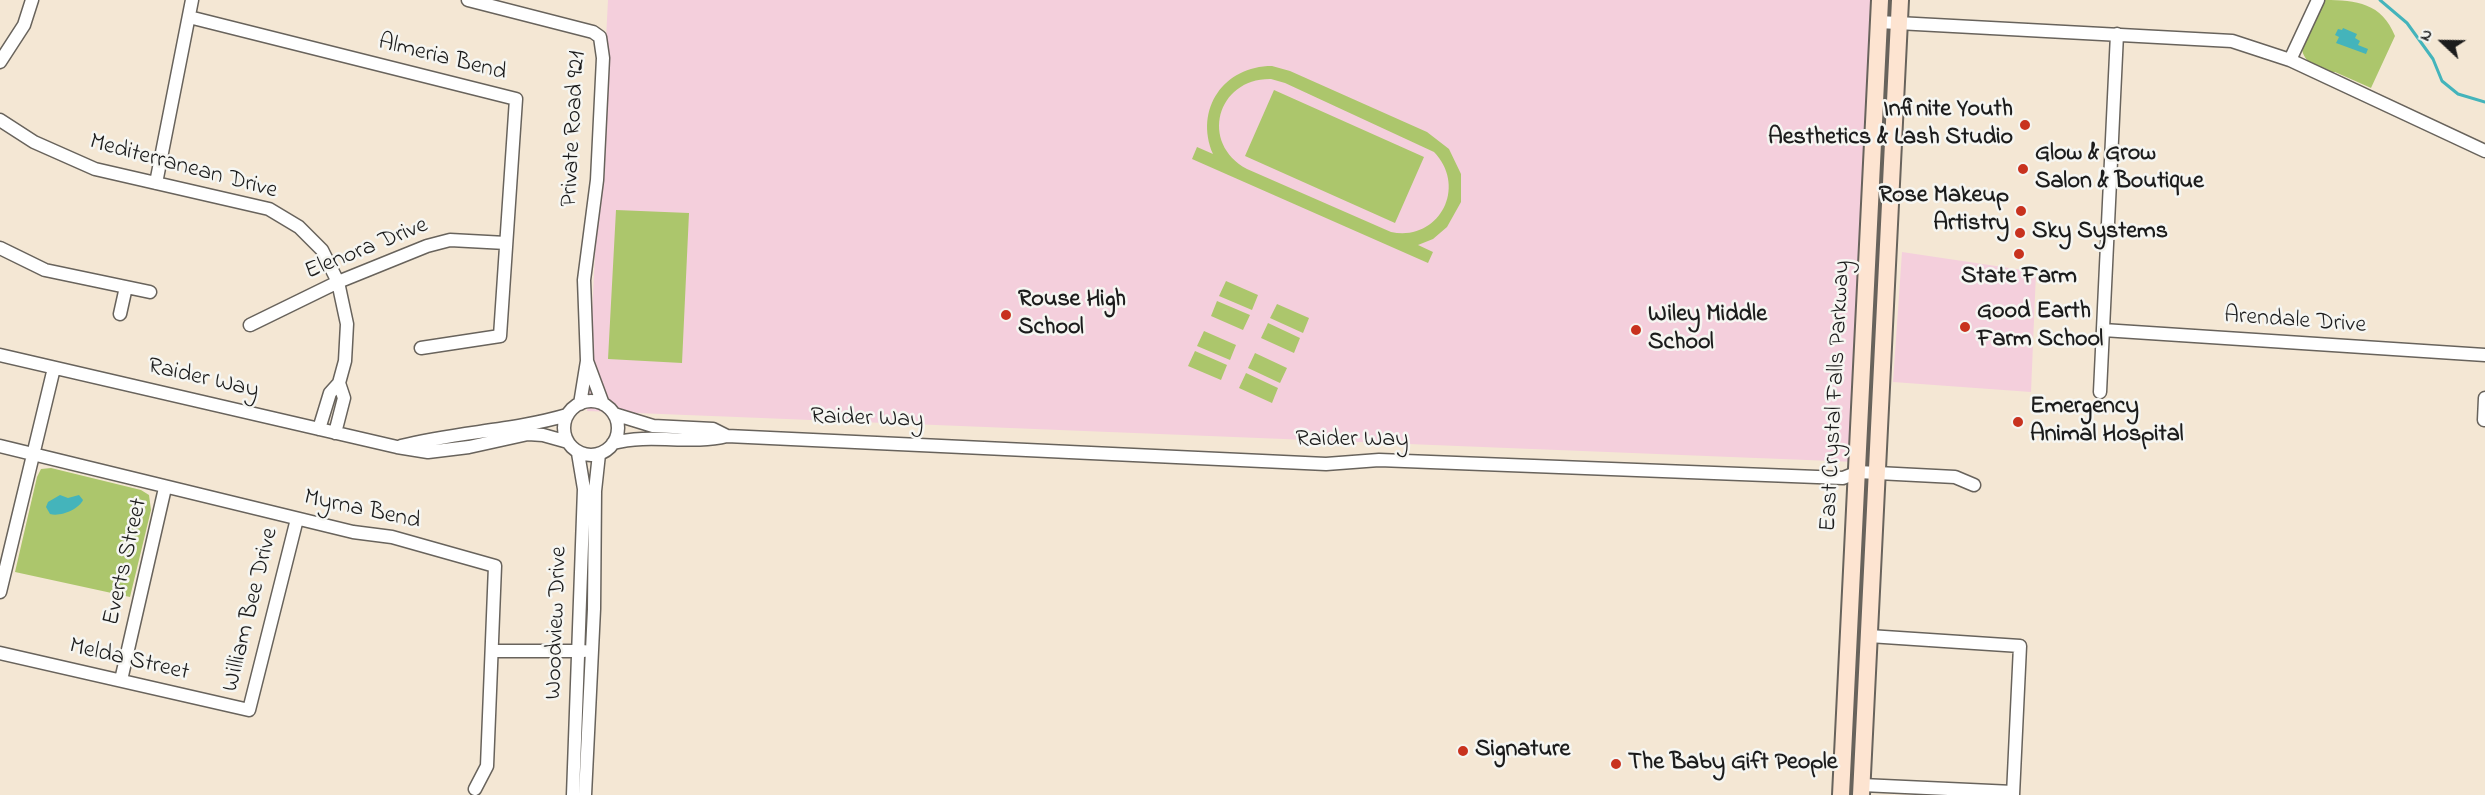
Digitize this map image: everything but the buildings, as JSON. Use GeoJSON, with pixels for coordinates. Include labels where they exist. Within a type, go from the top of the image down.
{"type":"FeatureCollection","features":[{"type":"Feature","properties":{"kind":"main road","name":"East Crystal Falls Parkway"},"geometry":{"type":"LineString","coordinates":[[1841,790],[1880,0]]}},
{"type":"Feature","properties":{"kind":"main road","name":"East Crystal Falls Parkway"},"geometry":{"type":"LineString","coordinates":[[1861,790],[1900,0]]}},
{"type":"Feature","properties":{"kind":"main road"},"geometry":{"type":"LineString","coordinates":[[1869,242],[1889,242]]}},
{"type":"Feature","properties":{"kind":"main road"},"geometry":{"type":"LineString","coordinates":[[1850,636],[1869,636]]}},
{"type":"Feature","properties":{"kind":"main road"},"geometry":{"type":"LineString","coordinates":[[1841,790],[1861,790]]}},
{"type":"Feature","properties":{"kind":"street"},"geometry":{"type":"LineString","coordinates":[[0,62],[24,25],[32,0]]}},
{"type":"Feature","properties":{"kind":"street"},"geometry":{"type":"LineString","coordinates":[[156,183],[192,0]]}},
{"type":"Feature","properties":{"kind":"street","name":"Private Road 921"},"geometry":{"type":"LineString","coordinates":[[468,0],[593,32],[600,37],[603,58],[597,180],[584,280],[587,361],[580,404]]}},
{"type":"Feature","properties":{"kind":"street"},"geometry":{"type":"LineString","coordinates":[[2290,60],[2318,0]]}},
{"type":"Feature","properties":{"kind":"street","name":"Almeria Bend"},"geometry":{"type":"LineString","coordinates":[[189,17],[516,99],[500,336],[421,348]]}},
{"type":"Feature","properties":{"kind":"street"},"geometry":{"type":"LineString","coordinates":[[1879,22],[2232,41],[2290,60],[2485,151]]}},
{"type":"Feature","properties":{"kind":"street"},"geometry":{"type":"LineString","coordinates":[[2100,392],[2117,34]]}},
{"type":"Feature","properties":{"kind":"street","name":"Mediterranean Drive"},"geometry":{"type":"LineString","coordinates":[[0,120],[34,142],[95,169],[269,209],[300,227],[321,250],[338,282],[347,324],[345,361],[339,383]]}},
{"type":"Feature","properties":{"kind":"street","name":"Elenora Drive"},"geometry":{"type":"LineString","coordinates":[[250,325],[338,282],[419,249],[450,240],[506,243]]}},
{"type":"Feature","properties":{"kind":"street"},"geometry":{"type":"LineString","coordinates":[[0,248],[45,270],[150,292]]}},
{"type":"Feature","properties":{"kind":"street"},"geometry":{"type":"LineString","coordinates":[[120,314],[126,287]]}},
{"type":"Feature","properties":{"kind":"street","name":"Arendale Drive"},"geometry":{"type":"LineString","coordinates":[[2103,330],[2485,356]]}},
{"type":"Feature","properties":{"kind":"street","name":"Raider Way"},"geometry":{"type":"LineString","coordinates":[[0,355],[397,447],[428,452],[469,447],[528,434],[543,435],[568,442]]}},
{"type":"Feature","properties":{"kind":"street","name":"Private Road 921"},"geometry":{"type":"LineString","coordinates":[[587,361],[603,404]]}},
{"type":"Feature","properties":{"kind":"street"},"geometry":{"type":"LineString","coordinates":[[0,592],[54,368]]}},
{"type":"Feature","properties":{"kind":"street"},"geometry":{"type":"LineString","coordinates":[[319,429],[330,393],[339,383],[344,398],[335,432]]}},
{"type":"Feature","properties":{"kind":"street"},"geometry":{"type":"LineString","coordinates":[[2484,420],[2485,398]]}},
{"type":"Feature","properties":{"kind":"street"},"geometry":{"type":"LineString","coordinates":[[588,402],[603,404],[614,414],[618,427],[613,443],[599,454],[578,453],[568,442],[564,424],[567,415],[580,404],[588,402]]}},
{"type":"Feature","properties":{"kind":"street","name":"Raider Way"},"geometry":{"type":"LineString","coordinates":[[614,414],[653,426],[713,429],[727,436]]}},
{"type":"Feature","properties":{"kind":"street","name":"Raider Way"},"geometry":{"type":"LineString","coordinates":[[397,447],[426,439],[546,421],[567,415]]}},
{"type":"Feature","properties":{"kind":"street","name":"Raider Way"},"geometry":{"type":"LineString","coordinates":[[613,443],[647,437],[711,440],[727,436],[1303,463],[1380,460],[1842,478],[1858,472],[1955,477],[1974,485]]}},
{"type":"Feature","properties":{"kind":"street","name":"Myrna Bend"},"geometry":{"type":"LineString","coordinates":[[0,446],[297,519],[354,532],[392,537],[495,566],[487,766],[475,789]]}},
{"type":"Feature","properties":{"kind":"street","name":"Woodview Drive"},"geometry":{"type":"LineString","coordinates":[[573,795],[584,489],[578,453]]}},
{"type":"Feature","properties":{"kind":"street","name":"Woodview Drive"},"geometry":{"type":"LineString","coordinates":[[585,795],[592,651],[595,491],[599,454]]}},
{"type":"Feature","properties":{"kind":"street","name":"Everts Street"},"geometry":{"type":"LineString","coordinates":[[121,680],[165,488]]}},
{"type":"Feature","properties":{"kind":"street","name":"William Bee Drive"},"geometry":{"type":"LineString","coordinates":[[249,710],[297,519]]}},
{"type":"Feature","properties":{"kind":"street"},"geometry":{"type":"LineString","coordinates":[[1861,790],[2013,793],[2020,646],[1869,636]]}},
{"type":"Feature","properties":{"kind":"street"},"geometry":{"type":"LineString","coordinates":[[492,651],[592,651]]}},
{"type":"Feature","properties":{"kind":"street","name":"Melda Street"},"geometry":{"type":"LineString","coordinates":[[0,653],[249,710]]}},
{"type":"Feature","properties":{"kind":"shaded area","name":"Rouse High School"},"geometry":{"type":"Polygon","coordinates":[[[608,0],[1873,0],[1856,462],[587,411],[608,0]]]}},
{"type":"Feature","properties":{"kind":"shaded area","name":"Good Earth Farm School"},"geometry":{"type":"Polygon","coordinates":[[[1902,252],[2036,272],[2031,392],[1893,382],[1902,252]]]}},
{"type":"Feature","properties":{"kind":"green space"},"geometry":{"type":"Polygon","coordinates":[[[2325,0],[2347,1],[2367,6],[2383,16],[2390,25],[2395,36],[2371,88],[2335,72],[2319,69],[2309,63],[2303,54],[2302,49],[2325,0]]]}},
{"type":"Feature","properties":{"kind":"green space"},"geometry":{"type":"Polygon","coordinates":[[[1272,66],[1290,71],[1427,132],[1449,149],[1461,174],[1461,202],[1447,227],[1433,239],[1418,245],[1433,252],[1428,263],[1192,159],[1197,147],[1213,154],[1208,137],[1207,121],[1217,93],[1240,73],[1272,66]],[[1271,79],[1252,82],[1238,89],[1227,100],[1221,114],[1219,129],[1223,144],[1232,158],[1247,169],[1391,232],[1408,233],[1423,229],[1435,220],[1443,209],[1448,195],[1448,181],[1444,166],[1434,152],[1285,83],[1271,79]]]}},
{"type":"Feature","properties":{"kind":"green space"},"geometry":{"type":"Polygon","coordinates":[[[1274,90],[1424,157],[1395,223],[1245,156],[1274,90]]]}},
{"type":"Feature","properties":{"kind":"green space"},"geometry":{"type":"Polygon","coordinates":[[[616,210],[689,213],[682,363],[608,359],[616,210]]]}},
{"type":"Feature","properties":{"kind":"green space"},"geometry":{"type":"Polygon","coordinates":[[[1226,281],[1258,295],[1252,310],[1219,296],[1226,281]]]}},
{"type":"Feature","properties":{"kind":"green space"},"geometry":{"type":"Polygon","coordinates":[[[1217,301],[1250,315],[1243,330],[1211,316],[1217,301]]]}},
{"type":"Feature","properties":{"kind":"green space"},"geometry":{"type":"Polygon","coordinates":[[[1277,304],[1309,318],[1303,333],[1270,318],[1277,304]]]}},
{"type":"Feature","properties":{"kind":"green space"},"geometry":{"type":"Polygon","coordinates":[[[1268,323],[1300,338],[1294,353],[1261,338],[1268,323]]]}},
{"type":"Feature","properties":{"kind":"green space"},"geometry":{"type":"Polygon","coordinates":[[[1204,331],[1236,345],[1230,360],[1197,346],[1204,331]]]}},
{"type":"Feature","properties":{"kind":"green space"},"geometry":{"type":"Polygon","coordinates":[[[1195,351],[1227,365],[1221,380],[1188,366],[1195,351]]]}},
{"type":"Feature","properties":{"kind":"green space"},"geometry":{"type":"Polygon","coordinates":[[[1255,353],[1287,368],[1280,383],[1248,368],[1255,353]]]}},
{"type":"Feature","properties":{"kind":"green space"},"geometry":{"type":"Polygon","coordinates":[[[1246,373],[1278,388],[1272,403],[1239,388],[1246,373]]]}},
{"type":"Feature","properties":{"kind":"green space"},"geometry":{"type":"Polygon","coordinates":[[[51,468],[141,490],[149,495],[151,510],[130,597],[15,572],[37,477],[41,469],[51,468]]]}},
{"type":"Feature","properties":{"kind":"water"},"geometry":{"type":"Polygon","coordinates":[[[2343,28],[2357,34],[2355,38],[2360,41],[2358,45],[2368,49],[2366,54],[2336,43],[2339,37],[2335,35],[2338,29],[2343,28]]]}},
{"type":"Feature","properties":{"kind":"water"},"geometry":{"type":"Polygon","coordinates":[[[60,495],[68,498],[79,495],[83,500],[69,511],[50,514],[46,507],[48,502],[60,495]]]}},
{"type":"Feature","properties":{"kind":"waterway"},"geometry":{"type":"LineString","coordinates":[[2380,0],[2407,23],[2433,59],[2442,81],[2458,94],[2485,102]]}},
{"type":"Feature","properties":{"kind":"place","name":"Infinite Youth Aesthetics & Lash Studio"},"geometry":{"type":"Point","coordinates":[2025,125]}},
{"type":"Feature","properties":{"kind":"place","name":"Glow & Grow Salon & Boutique"},"geometry":{"type":"Point","coordinates":[2023,169]}},
{"type":"Feature","properties":{"kind":"place","name":"Rose Makeup Artistry"},"geometry":{"type":"Point","coordinates":[2021,211]}},
{"type":"Feature","properties":{"kind":"place","name":"Sky Systems"},"geometry":{"type":"Point","coordinates":[2020,233]}},
{"type":"Feature","properties":{"kind":"place","name":"State Farm"},"geometry":{"type":"Point","coordinates":[2019,254]}},
{"type":"Feature","properties":{"kind":"place","name":"Rouse High School"},"geometry":{"type":"Point","coordinates":[1006,315]}},
{"type":"Feature","properties":{"kind":"place","name":"Good Earth Farm School"},"geometry":{"type":"Point","coordinates":[1965,327]}},
{"type":"Feature","properties":{"kind":"place","name":"Wiley Middle School"},"geometry":{"type":"Point","coordinates":[1636,330]}},
{"type":"Feature","properties":{"kind":"place","name":"Emergency Animal Hospital"},"geometry":{"type":"Point","coordinates":[2018,422]}},
{"type":"Feature","properties":{"kind":"place","name":"Signature"},"geometry":{"type":"Point","coordinates":[1463,751]}},
{"type":"Feature","properties":{"kind":"place","name":"The Baby Gift People"},"geometry":{"type":"Point","coordinates":[1616,764]}}]}
